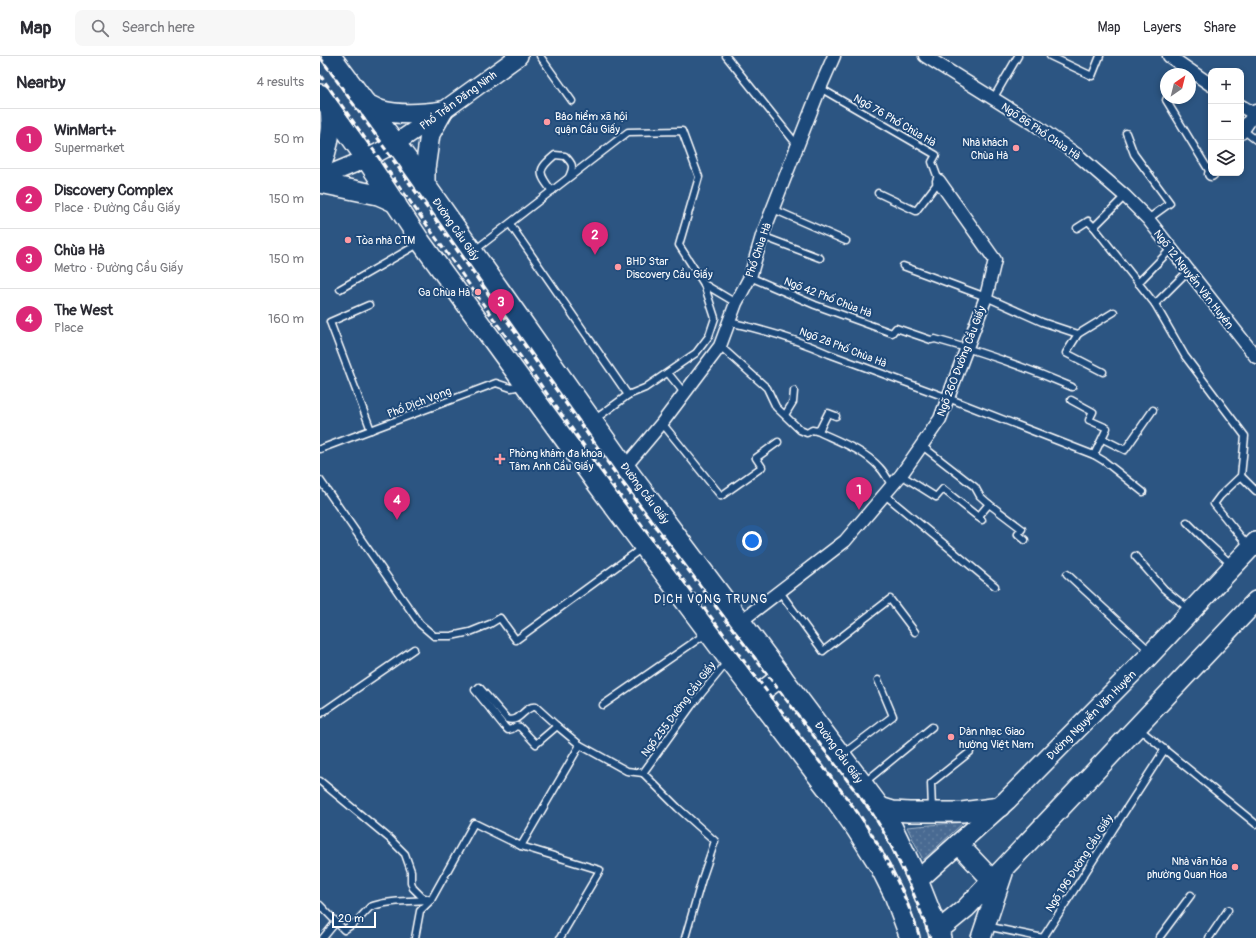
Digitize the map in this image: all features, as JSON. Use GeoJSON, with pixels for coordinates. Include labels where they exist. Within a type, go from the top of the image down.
{"type":"FeatureCollection","features":[{"type":"Feature","properties":{"kind":"main road","name":"Đường Cầu Giấy"},"geometry":{"type":"LineString","coordinates":[[332,56],[365,103],[396,143],[625,467],[880,807],[893,828],[918,880],[940,935]]}},
{"type":"Feature","properties":{"kind":"main road"},"geometry":{"type":"LineString","coordinates":[[325,101],[396,203],[421,242],[600,488],[708,633],[832,795],[856,829],[880,867],[905,923],[910,938]]}},
{"type":"Feature","properties":{"kind":"main road"},"geometry":{"type":"LineString","coordinates":[[320,169],[327,150],[331,126],[325,101]]}},
{"type":"Feature","properties":{"kind":"main road"},"geometry":{"type":"LineString","coordinates":[[365,103],[379,110],[393,112],[423,114],[443,111]]}},
{"type":"Feature","properties":{"kind":"main road"},"geometry":{"type":"LineString","coordinates":[[425,185],[425,169],[430,134],[443,111]]}},
{"type":"Feature","properties":{"kind":"main road"},"geometry":{"type":"LineString","coordinates":[[320,183],[378,195],[396,203]]}},
{"type":"Feature","properties":{"kind":"main road","name":"Đường Nguyễn Văn Huyên"},"geometry":{"type":"LineString","coordinates":[[918,880],[1000,807],[1152,653],[1253,545]]}},
{"type":"Feature","properties":{"kind":"main road"},"geometry":{"type":"LineString","coordinates":[[940,935],[1256,601]]}},
{"type":"Feature","properties":{"kind":"main road"},"geometry":{"type":"LineString","coordinates":[[756,696],[782,676]]}},
{"type":"Feature","properties":{"kind":"main road"},"geometry":{"type":"LineString","coordinates":[[880,807],[893,811],[962,812],[1000,807]]}},
{"type":"Feature","properties":{"kind":"main road"},"geometry":{"type":"LineString","coordinates":[[958,844],[992,880]]}},
{"type":"Feature","properties":{"kind":"main road"},"geometry":{"type":"LineString","coordinates":[[983,932],[1005,866]]}},
{"type":"Feature","properties":{"kind":"street","name":"Phố Trần Đăng Ninh"},"geometry":{"type":"LineString","coordinates":[[320,178],[366,159],[396,143],[519,56]]}},
{"type":"Feature","properties":{"kind":"street","name":"Phố Chùa Hà"},"geometry":{"type":"LineString","coordinates":[[625,467],[685,394],[720,346],[736,303],[750,277],[762,236],[834,56]]}},
{"type":"Feature","properties":{"kind":"street","name":"Ngõ 86 Phố Chùa Hà"},"geometry":{"type":"LineString","coordinates":[[925,56],[1034,124],[1080,157],[1125,196],[1148,219]]}},
{"type":"Feature","properties":{"kind":"street"},"geometry":{"type":"LineString","coordinates":[[1169,56],[1182,68]]}},
{"type":"Feature","properties":{"kind":"street"},"geometry":{"type":"LineString","coordinates":[[1196,77],[1208,83]]}},
{"type":"Feature","properties":{"kind":"street"},"geometry":{"type":"LineString","coordinates":[[1244,108],[1255,113],[1244,129]]}},
{"type":"Feature","properties":{"kind":"street","name":"Ngõ 260 Đường Cầu Giấy"},"geometry":{"type":"LineString","coordinates":[[741,621],[845,541],[901,475],[940,419],[986,296],[995,260],[938,181]]}},
{"type":"Feature","properties":{"kind":"street","name":"Ngõ 12 Nguyễn Văn Huyên"},"geometry":{"type":"LineString","coordinates":[[1148,219],[1256,357]]}},
{"type":"Feature","properties":{"kind":"lane"},"geometry":{"type":"LineString","coordinates":[[540,56],[572,101]]}},
{"type":"Feature","properties":{"kind":"lane"},"geometry":{"type":"LineString","coordinates":[[726,56],[798,146]]}},
{"type":"Feature","properties":{"kind":"lane"},"geometry":{"type":"LineString","coordinates":[[994,99],[1018,56]]}},
{"type":"Feature","properties":{"kind":"lane"},"geometry":{"type":"LineString","coordinates":[[1050,56],[1092,76],[1100,56]]}},
{"type":"Feature","properties":{"kind":"lane","name":"Ngõ 76 Phố Chùa Hà"},"geometry":{"type":"LineString","coordinates":[[820,88],[936,155],[932,162],[938,181]]}},
{"type":"Feature","properties":{"kind":"lane"},"geometry":{"type":"LineString","coordinates":[[1168,104],[1208,168]]}},
{"type":"Feature","properties":{"kind":"lane"},"geometry":{"type":"LineString","coordinates":[[472,252],[628,132],[682,131],[699,177],[679,245],[704,284],[715,318],[709,336],[696,353],[645,388],[628,395],[592,421]]}},
{"type":"Feature","properties":{"kind":"lane"},"geometry":{"type":"LineString","coordinates":[[1126,132],[1134,154],[1170,203],[1148,219]]}},
{"type":"Feature","properties":{"kind":"lane"},"geometry":{"type":"LineString","coordinates":[[1244,133],[1256,140]]}},
{"type":"Feature","properties":{"kind":"lane"},"geometry":{"type":"LineString","coordinates":[[552,191],[545,183],[541,173],[542,168],[555,155],[565,156],[572,163],[573,169],[569,178]]}},
{"type":"Feature","properties":{"kind":"lane"},"geometry":{"type":"LineString","coordinates":[[878,193],[916,211],[938,181]]}},
{"type":"Feature","properties":{"kind":"lane"},"geometry":{"type":"LineString","coordinates":[[1094,227],[1125,196]]}},
{"type":"Feature","properties":{"kind":"lane"},"geometry":{"type":"LineString","coordinates":[[773,209],[846,241]]}},
{"type":"Feature","properties":{"kind":"lane"},"geometry":{"type":"LineString","coordinates":[[1077,228],[1088,222],[1094,227],[1154,304],[1185,356],[1245,436],[1241,476],[1220,496],[1214,504],[1253,545]]}},
{"type":"Feature","properties":{"kind":"lane"},"geometry":{"type":"LineString","coordinates":[[510,224],[628,395]]}},
{"type":"Feature","properties":{"kind":"lane"},"geometry":{"type":"LineString","coordinates":[[762,236],[820,258]]}},
{"type":"Feature","properties":{"kind":"lane"},"geometry":{"type":"LineString","coordinates":[[340,289],[421,242]]}},
{"type":"Feature","properties":{"kind":"lane"},"geometry":{"type":"LineString","coordinates":[[1138,283],[1170,249]]}},
{"type":"Feature","properties":{"kind":"lane"},"geometry":{"type":"LineString","coordinates":[[903,266],[986,296],[1042,322],[1078,334]]}},
{"type":"Feature","properties":{"kind":"lane"},"geometry":{"type":"LineString","coordinates":[[1154,304],[1188,271]]}},
{"type":"Feature","properties":{"kind":"lane","name":"Ngõ 42 Phố Chùa Hà"},"geometry":{"type":"LineString","coordinates":[[750,277],[815,305],[892,333],[896,328],[931,340],[935,339],[966,348]]}},
{"type":"Feature","properties":{"kind":"lane"},"geometry":{"type":"LineString","coordinates":[[704,284],[736,303]]}},
{"type":"Feature","properties":{"kind":"lane"},"geometry":{"type":"LineString","coordinates":[[369,305],[330,322],[372,430]]}},
{"type":"Feature","properties":{"kind":"lane"},"geometry":{"type":"LineString","coordinates":[[1103,372],[1066,353],[1078,334],[1114,312]]}},
{"type":"Feature","properties":{"kind":"lane","name":"Ngõ 28 Phố Chùa Hà"},"geometry":{"type":"LineString","coordinates":[[729,322],[779,334],[1094,455],[1104,461],[1143,492]]}},
{"type":"Feature","properties":{"kind":"lane"},"geometry":{"type":"LineString","coordinates":[[720,346],[767,388],[776,407],[800,430],[807,432],[812,430],[817,431],[852,448],[873,461],[881,469],[888,490],[995,586]]}},
{"type":"Feature","properties":{"kind":"lane"},"geometry":{"type":"LineString","coordinates":[[966,348],[1036,371],[1072,387]]}},
{"type":"Feature","properties":{"kind":"lane"},"geometry":{"type":"LineString","coordinates":[[668,373],[685,394]]}},
{"type":"Feature","properties":{"kind":"lane","name":"Phố Dịch Vọng"},"geometry":{"type":"LineString","coordinates":[[320,449],[496,383],[511,388],[525,385]]}},
{"type":"Feature","properties":{"kind":"lane"},"geometry":{"type":"LineString","coordinates":[[785,415],[793,402],[794,391]]}},
{"type":"Feature","properties":{"kind":"lane"},"geometry":{"type":"LineString","coordinates":[[1071,400],[1092,412],[1089,420],[1107,428],[1094,455]]}},
{"type":"Feature","properties":{"kind":"lane"},"geometry":{"type":"LineString","coordinates":[[1103,438],[1125,450],[1153,410]]}},
{"type":"Feature","properties":{"kind":"lane"},"geometry":{"type":"LineString","coordinates":[[817,431],[820,429],[828,413],[836,416]]}},
{"type":"Feature","properties":{"kind":"lane"},"geometry":{"type":"LineString","coordinates":[[662,423],[721,496],[762,467],[756,458],[778,442]]}},
{"type":"Feature","properties":{"kind":"lane"},"geometry":{"type":"LineString","coordinates":[[921,445],[975,486],[980,496],[1022,529],[1018,534],[1025,540]]}},
{"type":"Feature","properties":{"kind":"lane"},"geometry":{"type":"LineString","coordinates":[[901,475],[936,497],[943,489],[980,518],[989,504]]}},
{"type":"Feature","properties":{"kind":"lane"},"geometry":{"type":"LineString","coordinates":[[1241,476],[1256,491]]}},
{"type":"Feature","properties":{"kind":"lane"},"geometry":{"type":"LineString","coordinates":[[320,480],[420,624],[434,636],[451,636],[470,632],[490,624],[500,618],[516,640],[644,547]]}},
{"type":"Feature","properties":{"kind":"lane"},"geometry":{"type":"LineString","coordinates":[[1187,522],[1234,566]]}},
{"type":"Feature","properties":{"kind":"lane"},"geometry":{"type":"LineString","coordinates":[[1135,556],[1164,589],[1178,598],[1192,611]]}},
{"type":"Feature","properties":{"kind":"lane"},"geometry":{"type":"LineString","coordinates":[[1067,574],[1152,653]]}},
{"type":"Feature","properties":{"kind":"lane"},"geometry":{"type":"LineString","coordinates":[[780,592],[823,651],[890,599],[915,632]]}},
{"type":"Feature","properties":{"kind":"lane"},"geometry":{"type":"LineString","coordinates":[[603,705],[708,633]]}},
{"type":"Feature","properties":{"kind":"lane"},"geometry":{"type":"LineString","coordinates":[[320,714],[414,649]]}},
{"type":"Feature","properties":{"kind":"lane","name":"Ngõ 255 Đường Cầu Giấy"},"geometry":{"type":"LineString","coordinates":[[557,726],[536,744],[520,727],[516,726],[508,730],[477,689],[507,719],[511,721],[515,720],[530,707],[536,707],[580,745],[627,771],[643,773],[692,705],[729,660]]}},
{"type":"Feature","properties":{"kind":"lane"},"geometry":{"type":"LineString","coordinates":[[842,755],[893,716],[878,680]]}},
{"type":"Feature","properties":{"kind":"lane"},"geometry":{"type":"LineString","coordinates":[[862,784],[932,727]]}},
{"type":"Feature","properties":{"kind":"lane"},"geometry":{"type":"LineString","coordinates":[[1137,727],[1256,824]]}},
{"type":"Feature","properties":{"kind":"lane"},"geometry":{"type":"LineString","coordinates":[[521,846],[580,745]]}},
{"type":"Feature","properties":{"kind":"lane","name":"Ngõ 196 Đường Cầu Giấy"},"geometry":{"type":"LineString","coordinates":[[983,932],[1043,938],[1165,749]]}},
{"type":"Feature","properties":{"kind":"lane"},"geometry":{"type":"LineString","coordinates":[[932,812],[931,783],[970,752]]}},
{"type":"Feature","properties":{"kind":"lane"},"geometry":{"type":"LineString","coordinates":[[643,773],[678,808],[715,841],[685,938]]}},
{"type":"Feature","properties":{"kind":"lane"},"geometry":{"type":"LineString","coordinates":[[320,781],[390,839],[405,854],[411,871],[411,882],[413,888],[422,897],[431,900]]}},
{"type":"Feature","properties":{"kind":"lane"},"geometry":{"type":"LineString","coordinates":[[416,938],[420,911],[431,900],[474,823],[521,846],[600,870],[560,938]]}},
{"type":"Feature","properties":{"kind":"lane"},"geometry":{"type":"LineString","coordinates":[[1159,938],[1191,895]]}},
{"type":"Feature","properties":{"kind":"lane"},"geometry":{"type":"LineString","coordinates":[[320,905],[344,930],[356,922],[370,907],[384,903],[431,900]]}},
{"type":"Feature","properties":{"kind":"lane"},"geometry":{"type":"LineString","coordinates":[[1209,938],[1228,910]]}},
{"type":"Feature","properties":{"kind":"lane"},"geometry":{"type":"LineString","coordinates":[[323,938],[336,922]]}},
{"type":"Feature","properties":{"kind":"shaded area"},"geometry":{"type":"Polygon","coordinates":[[[964,822],[923,860],[907,827],[964,822]]]}},
{"type":"Feature","properties":{"kind":"railway"},"geometry":{"type":"LineString","coordinates":[[320,57],[620,480],[872,813],[890,843],[905,874],[930,938]]}},
{"type":"Feature","properties":{"kind":"railway"},"geometry":{"type":"LineString","coordinates":[[320,75],[612,485],[861,817],[895,876],[920,938]]}},
{"type":"Feature","properties":{"kind":"place","name":"Bảo hiểm xã hội quận Cầu Giấy"},"geometry":{"type":"Point","coordinates":[547,122]}},
{"type":"Feature","properties":{"kind":"place","name":"Nhà khách Chùa Hà"},"geometry":{"type":"Point","coordinates":[1016,148]}},
{"type":"Feature","properties":{"kind":"place","name":"Tòa nhà CTM"},"geometry":{"type":"Point","coordinates":[348,240]}},
{"type":"Feature","properties":{"kind":"place","name":"Discovery Complex"},"geometry":{"type":"Point","coordinates":[595,255]}},
{"type":"Feature","properties":{"kind":"place","name":"BHD Star Discovery Cầu Giấy"},"geometry":{"type":"Point","coordinates":[618,267]}},
{"type":"Feature","properties":{"kind":"place","name":"Ga Chùa Hà"},"geometry":{"type":"Point","coordinates":[478,292]}},
{"type":"Feature","properties":{"kind":"place","name":"Chùa Hà"},"geometry":{"type":"Point","coordinates":[501,322]}},
{"type":"Feature","properties":{"kind":"place","name":"Phòng khám đa khoa Tâm Anh Cầu Giấy"},"geometry":{"type":"Point","coordinates":[500,459]}},
{"type":"Feature","properties":{"kind":"place","name":"WinMart+"},"geometry":{"type":"Point","coordinates":[859,510]}},
{"type":"Feature","properties":{"kind":"place","name":"The West"},"geometry":{"type":"Point","coordinates":[397,520]}},
{"type":"Feature","properties":{"kind":"place","name":"Dàn nhạc Giao hưởng Việt Nam"},"geometry":{"type":"Point","coordinates":[951,737]}},
{"type":"Feature","properties":{"kind":"place","name":"Nhà văn hóa phường Quan Hoa"},"geometry":{"type":"Point","coordinates":[1235,867]}},
{"type":"Feature","properties":{"kind":"district","name":"DỊCH VỌNG TRUNG"},"geometry":{"type":"Point","coordinates":[711,599]}}]}
